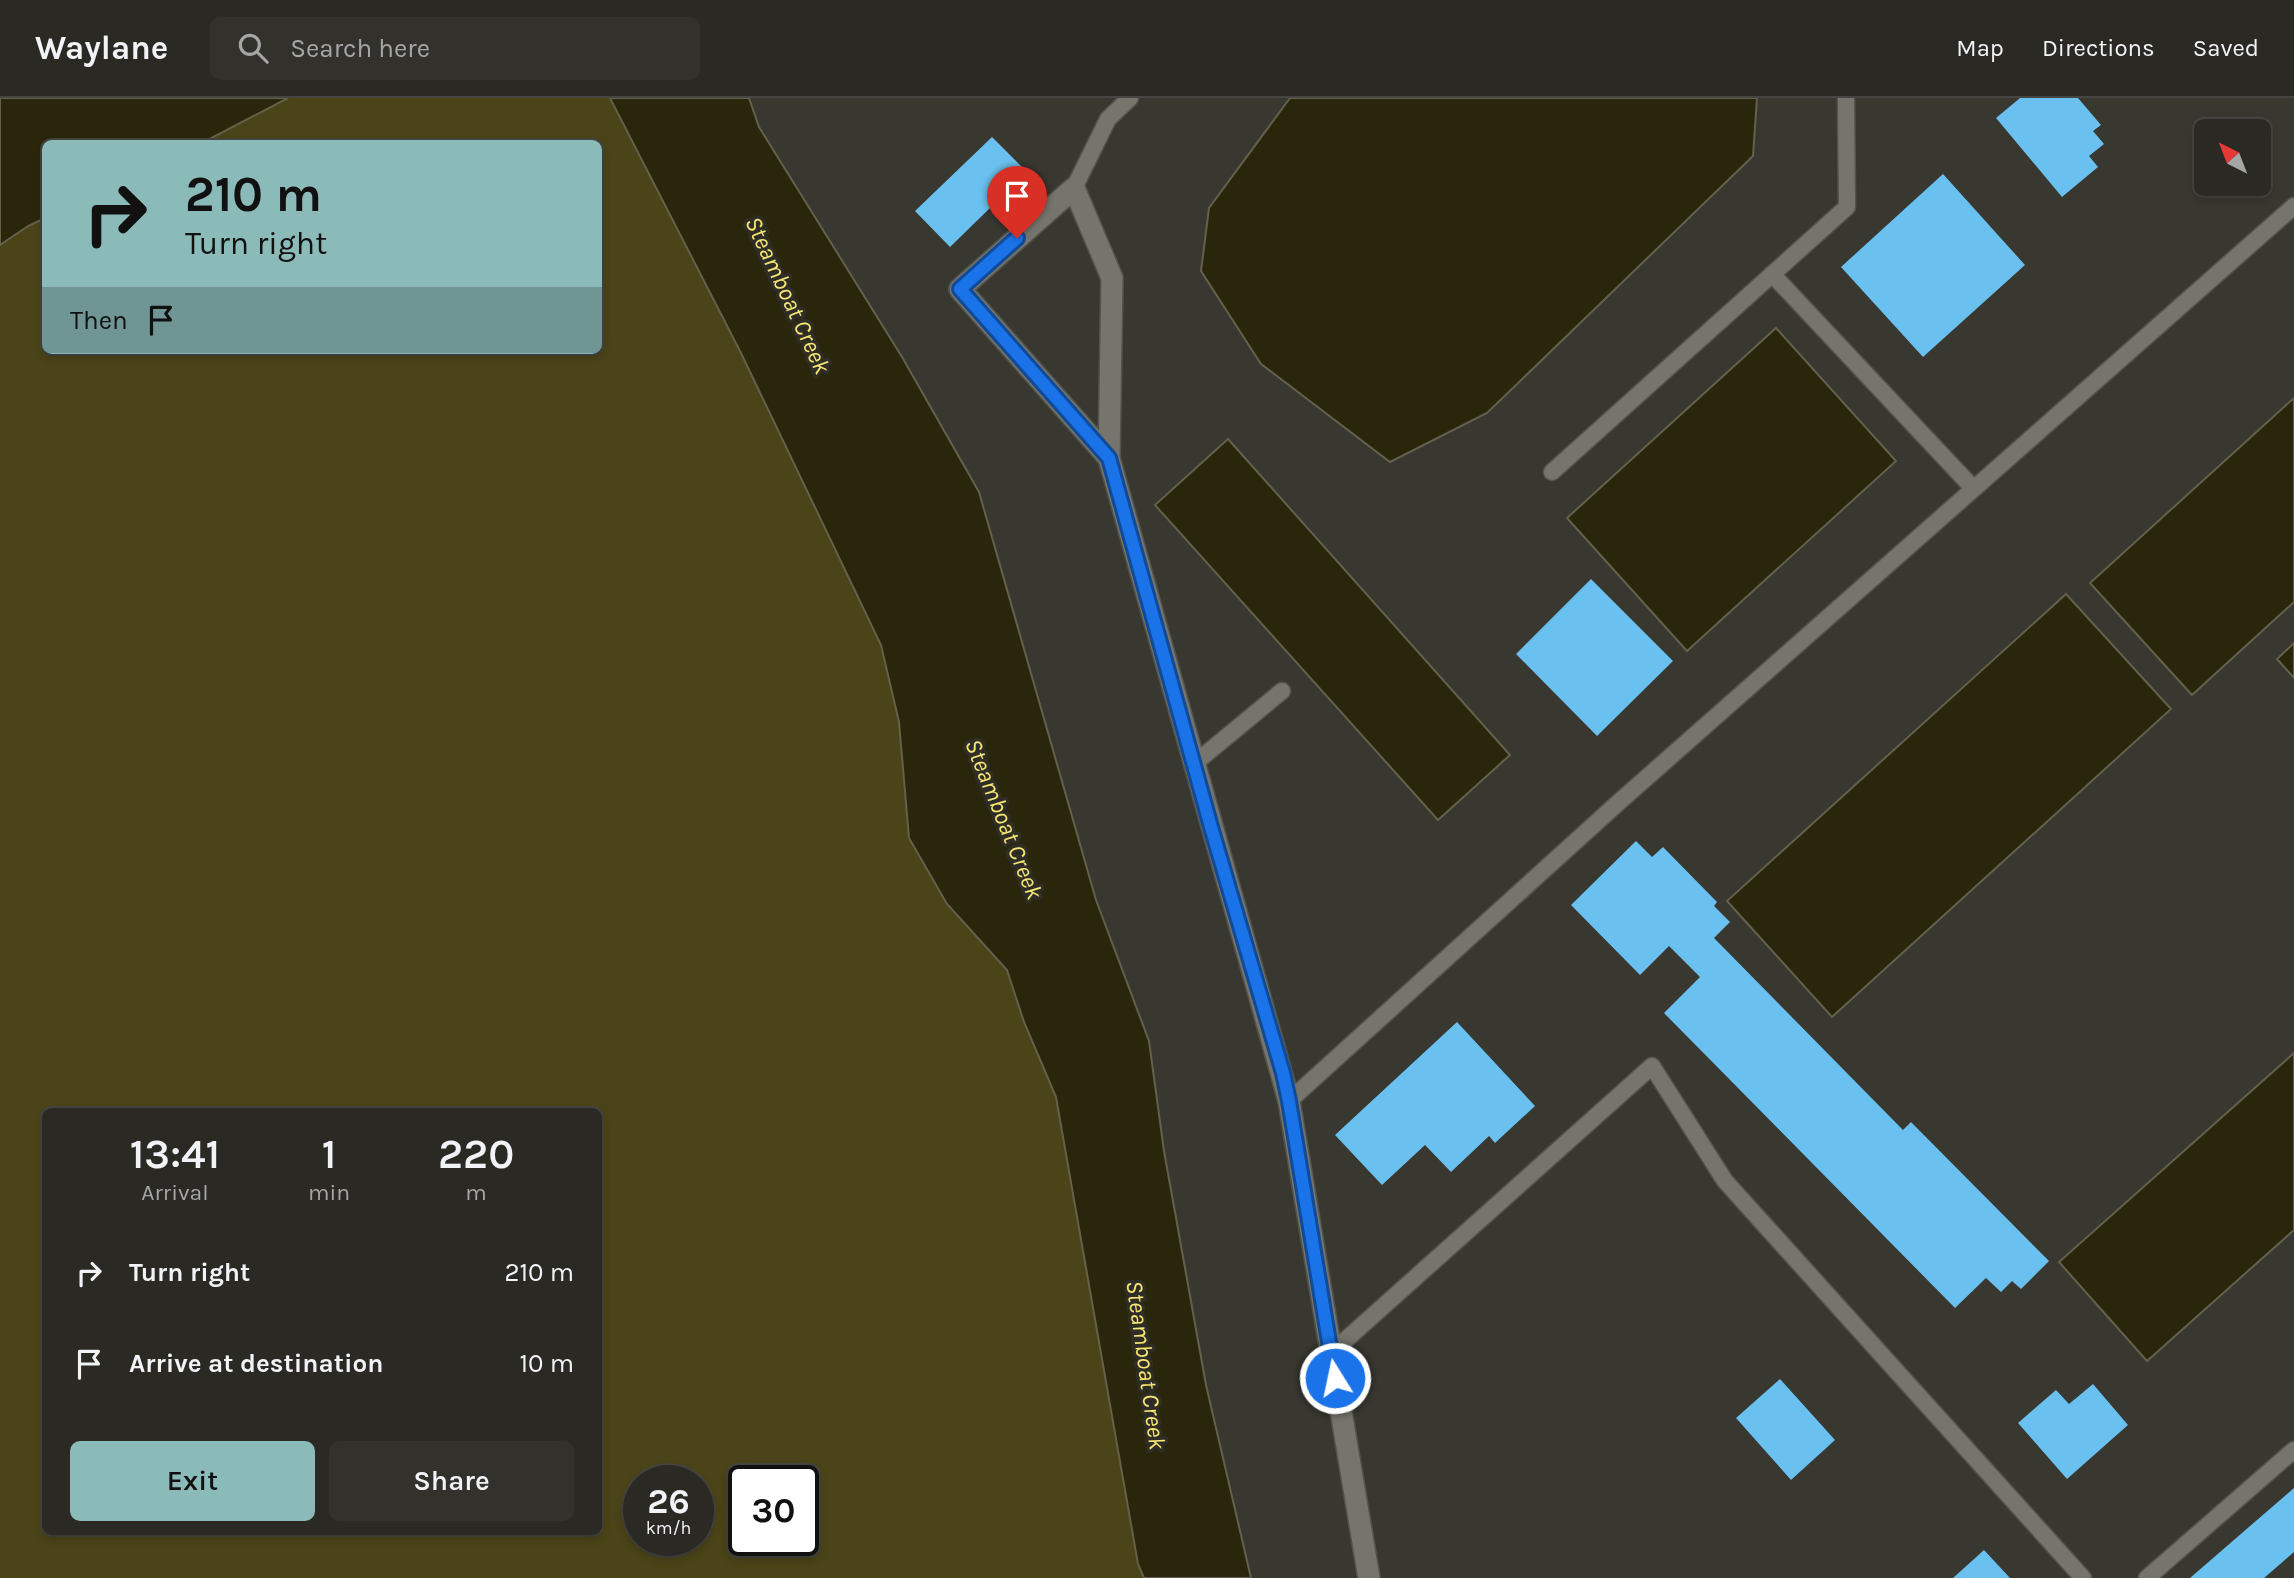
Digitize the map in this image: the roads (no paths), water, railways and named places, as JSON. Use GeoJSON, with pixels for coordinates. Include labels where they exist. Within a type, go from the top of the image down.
{"type":"FeatureCollection","features":[{"type":"Feature","properties":{"kind":"street"},"geometry":{"type":"LineString","coordinates":[[1109,458],[960,289],[1074,188],[1112,278],[1109,458],[1289,1101],[1369,1578]]}},
{"type":"Feature","properties":{"kind":"lane"},"geometry":{"type":"LineString","coordinates":[[1074,188],[1108,119],[1129,98]]}},
{"type":"Feature","properties":{"kind":"lane"},"geometry":{"type":"LineString","coordinates":[[1552,472],[1847,207],[1846,98]]}},
{"type":"Feature","properties":{"kind":"lane"},"geometry":{"type":"LineString","coordinates":[[1289,1101],[1619,802],[2294,206]]}},
{"type":"Feature","properties":{"kind":"lane"},"geometry":{"type":"LineString","coordinates":[[1772,274],[1973,488]]}},
{"type":"Feature","properties":{"kind":"lane"},"geometry":{"type":"LineString","coordinates":[[1195,763],[1282,691]]}},
{"type":"Feature","properties":{"kind":"lane"},"geometry":{"type":"LineString","coordinates":[[1331,1353],[1652,1066],[1726,1181],[2083,1578]]}},
{"type":"Feature","properties":{"kind":"lane"},"geometry":{"type":"LineString","coordinates":[[2147,1578],[2294,1450]]}},
{"type":"Feature","properties":{"kind":"water"},"geometry":{"type":"Polygon","coordinates":[[[0,98],[288,98],[208,140],[42,140],[42,219],[0,245],[0,98]]]}},
{"type":"Feature","properties":{"kind":"water","name":"Steamboat Creek"},"geometry":{"type":"Polygon","coordinates":[[[610,98],[749,98],[759,127],[902,357],[979,492],[1096,900],[1149,1041],[1164,1151],[1206,1385],[1251,1578],[1144,1578],[1138,1564],[1056,1097],[1024,1022],[1007,970],[947,904],[909,838],[899,722],[881,645],[741,353],[610,98]]]}},
{"type":"Feature","properties":{"kind":"water"},"geometry":{"type":"Polygon","coordinates":[[[1290,98],[1757,98],[1753,156],[1487,413],[1390,462],[1261,364],[1201,271],[1209,208],[1290,98]]]}},
{"type":"Feature","properties":{"kind":"water"},"geometry":{"type":"Polygon","coordinates":[[[1776,328],[1896,461],[1687,651],[1567,518],[1776,328]]]}},
{"type":"Feature","properties":{"kind":"water"},"geometry":{"type":"Polygon","coordinates":[[[2294,398],[2294,602],[2192,695],[2090,583],[2294,398]]]}},
{"type":"Feature","properties":{"kind":"water"},"geometry":{"type":"Polygon","coordinates":[[[1228,439],[1510,755],[1438,820],[1155,505],[1228,439]]]}},
{"type":"Feature","properties":{"kind":"water"},"geometry":{"type":"Polygon","coordinates":[[[2066,594],[2171,709],[1832,1017],[1727,901],[2066,594]]]}},
{"type":"Feature","properties":{"kind":"water"},"geometry":{"type":"Polygon","coordinates":[[[2294,643],[2294,678],[2277,659],[2294,643]]]}},
{"type":"Feature","properties":{"kind":"water"},"geometry":{"type":"Polygon","coordinates":[[[2294,1053],[2294,1230],[2147,1361],[2059,1262],[2294,1053]]]}}]}
